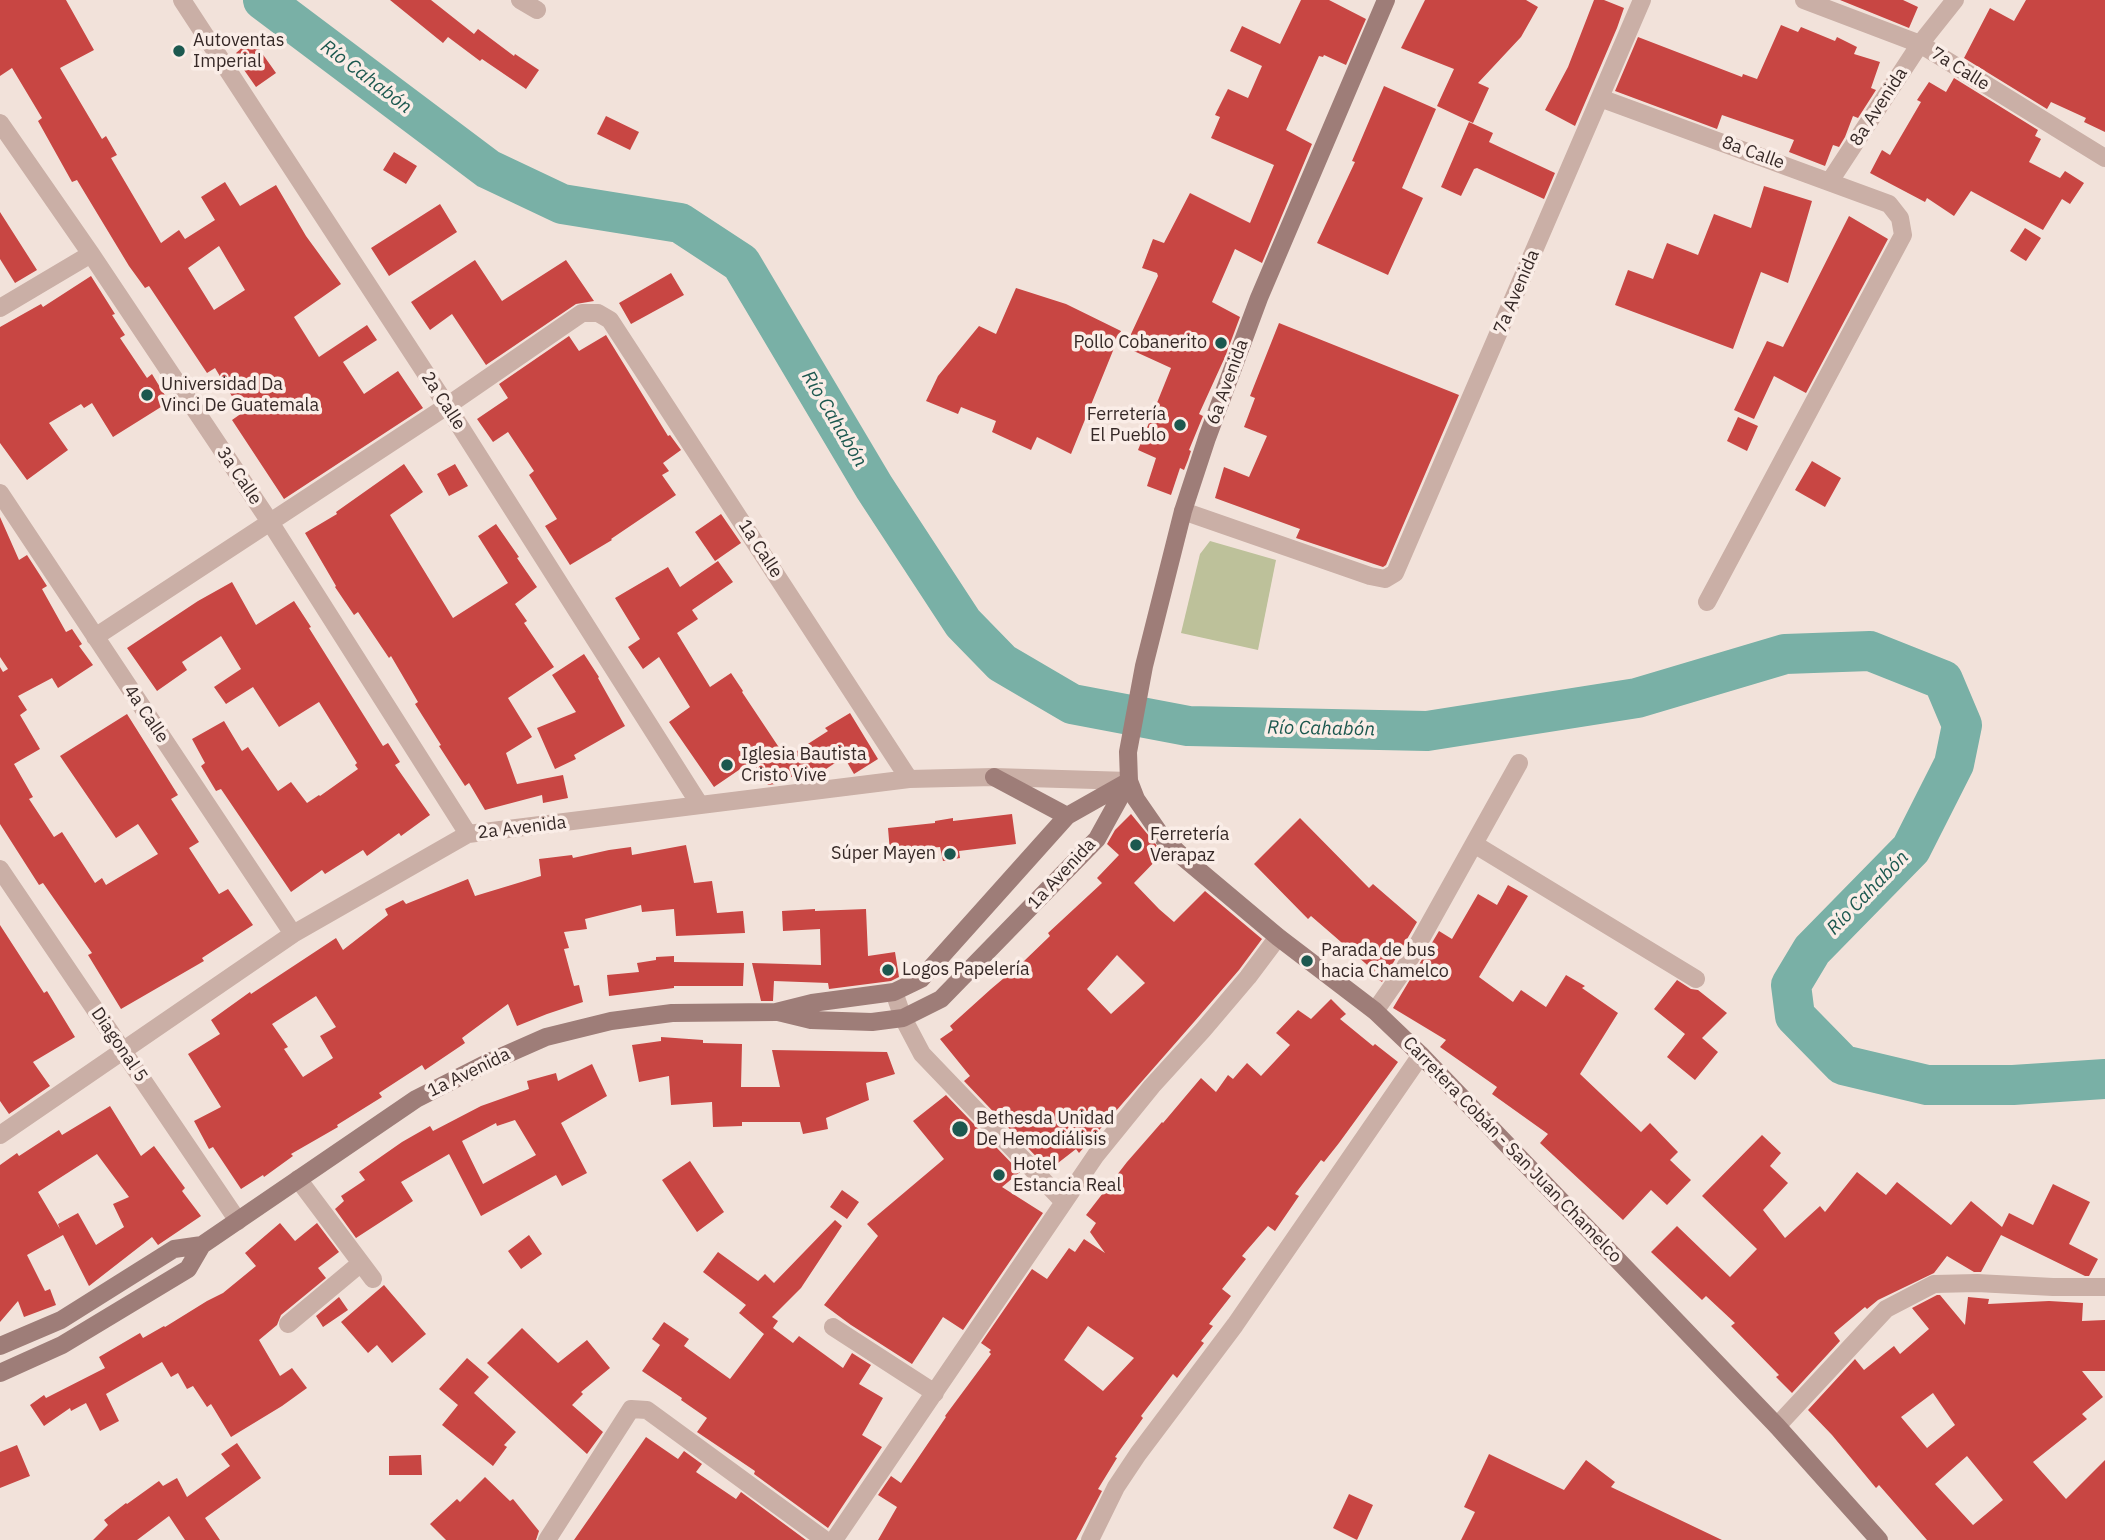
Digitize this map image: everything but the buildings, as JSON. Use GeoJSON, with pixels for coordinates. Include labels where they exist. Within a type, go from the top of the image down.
{"type":"FeatureCollection","features":[{"type":"Feature","properties":{"kind":"main road","name":"6a Avenida"},"geometry":{"type":"LineString","coordinates":[[1129,781],[1128,752],[1144,666],[1183,511],[1207,438],[1259,298],[1386,0]]}},
{"type":"Feature","properties":{"kind":"main road"},"geometry":{"type":"LineString","coordinates":[[995,777],[1068,816]]}},
{"type":"Feature","properties":{"kind":"main road","name":"1a Avenida"},"geometry":{"type":"LineString","coordinates":[[776,1012],[812,1003],[894,992],[921,979],[1068,816],[1129,781]]}},
{"type":"Feature","properties":{"kind":"main road","name":"1a Avenida"},"geometry":{"type":"LineString","coordinates":[[0,1346],[61,1320],[174,1249],[202,1245],[416,1099],[546,1037],[611,1021],[672,1013],[776,1012],[811,1020],[872,1022],[903,1018],[941,999],[1097,839],[1129,781]]}},
{"type":"Feature","properties":{"kind":"main road","name":"Carretera Cobán - San Juan Chamelco"},"geometry":{"type":"LineString","coordinates":[[1129,781],[1136,799],[1163,838],[1278,937],[1375,1011],[1421,1055],[1777,1426],[1879,1540]]}},
{"type":"Feature","properties":{"kind":"main road","name":"1a Avenida"},"geometry":{"type":"LineString","coordinates":[[0,1373],[62,1345],[188,1269],[202,1245]]}},
{"type":"Feature","properties":{"kind":"street","name":"2a Calle"},"geometry":{"type":"LineString","coordinates":[[182,0],[447,407],[700,805]]}},
{"type":"Feature","properties":{"kind":"street"},"geometry":{"type":"LineString","coordinates":[[520,0],[537,10]]}},
{"type":"Feature","properties":{"kind":"street","name":"7a Avenida"},"geometry":{"type":"LineString","coordinates":[[1183,511],[1370,576],[1385,579],[1395,573],[1642,0]]}},
{"type":"Feature","properties":{"kind":"street","name":"7a Calle"},"geometry":{"type":"LineString","coordinates":[[1804,0],[1920,44],[2105,158]]}},
{"type":"Feature","properties":{"kind":"street","name":"8a Avenida"},"geometry":{"type":"LineString","coordinates":[[1830,181],[1920,44],[1955,0]]}},
{"type":"Feature","properties":{"kind":"street","name":"8a Calle"},"geometry":{"type":"LineString","coordinates":[[1600,98],[1889,204],[1900,218],[1903,235],[1707,602]]}},
{"type":"Feature","properties":{"kind":"street","name":"3a Calle"},"geometry":{"type":"LineString","coordinates":[[0,123],[270,522],[468,834]]}},
{"type":"Feature","properties":{"kind":"street"},"geometry":{"type":"LineString","coordinates":[[0,308],[91,254]]}},
{"type":"Feature","properties":{"kind":"street","name":"1a Calle"},"geometry":{"type":"LineString","coordinates":[[447,407],[582,313],[598,313],[610,320],[909,779]]}},
{"type":"Feature","properties":{"kind":"street"},"geometry":{"type":"LineString","coordinates":[[95,637],[447,407]]}},
{"type":"Feature","properties":{"kind":"street","name":"4a Calle"},"geometry":{"type":"LineString","coordinates":[[0,493],[293,934]]}},
{"type":"Feature","properties":{"kind":"street"},"geometry":{"type":"LineString","coordinates":[[1375,1011],[1403,971],[1519,763]]}},
{"type":"Feature","properties":{"kind":"street","name":"2a Avenida"},"geometry":{"type":"LineString","coordinates":[[0,1135],[293,934],[468,834],[909,779],[995,777],[1129,781]]}},
{"type":"Feature","properties":{"kind":"street"},"geometry":{"type":"LineString","coordinates":[[1474,844],[1696,979]]}},
{"type":"Feature","properties":{"kind":"street","name":"Diagonal 5"},"geometry":{"type":"LineString","coordinates":[[0,869],[6,889],[123,1050],[238,1221]]}},
{"type":"Feature","properties":{"kind":"street"},"geometry":{"type":"LineString","coordinates":[[834,1540],[1096,1155],[1152,1086],[1248,977],[1278,937]]}},
{"type":"Feature","properties":{"kind":"street"},"geometry":{"type":"LineString","coordinates":[[894,992],[903,1018],[922,1054],[1063,1201]]}},
{"type":"Feature","properties":{"kind":"street"},"geometry":{"type":"LineString","coordinates":[[1090,1540],[1116,1488],[1138,1454],[1235,1325],[1421,1055]]}},
{"type":"Feature","properties":{"kind":"street"},"geometry":{"type":"LineString","coordinates":[[298,1179],[373,1279]]}},
{"type":"Feature","properties":{"kind":"street"},"geometry":{"type":"LineString","coordinates":[[288,1324],[361,1263]]}},
{"type":"Feature","properties":{"kind":"street"},"geometry":{"type":"LineString","coordinates":[[1777,1426],[1886,1309],[1934,1284],[2105,1287]]}},
{"type":"Feature","properties":{"kind":"street"},"geometry":{"type":"LineString","coordinates":[[833,1327],[934,1393]]}},
{"type":"Feature","properties":{"kind":"street"},"geometry":{"type":"LineString","coordinates":[[547,1540],[631,1409],[646,1410],[825,1540]]}},
{"type":"Feature","properties":{"kind":"green space"},"geometry":{"type":"Polygon","coordinates":[[[1210,541],[1276,560],[1258,650],[1181,633],[1200,554],[1210,541]]]}},
{"type":"Feature","properties":{"kind":"waterway","name":"Río Cahabón"},"geometry":{"type":"LineString","coordinates":[[263,0],[488,169],[562,204],[680,223],[741,263],[874,487],[963,623],[1002,663],[1072,704],[1188,726],[1427,731],[1637,698],[1785,654],[1870,651],[1943,680],[1962,725],[1954,764],[1911,849],[1812,950],[1791,985],[1795,1016],[1843,1065],[1927,1085],[2013,1085],[2105,1079]]}},
{"type":"Feature","properties":{"kind":"place","name":"Autoventas Imperial"},"geometry":{"type":"Point","coordinates":[179,51]}},
{"type":"Feature","properties":{"kind":"place","name":"Pollo Cobanerito"},"geometry":{"type":"Point","coordinates":[1221,343]}},
{"type":"Feature","properties":{"kind":"place","name":"Universidad Da Vinci De Guatemala"},"geometry":{"type":"Point","coordinates":[147,395]}},
{"type":"Feature","properties":{"kind":"place","name":"Ferretería El Pueblo"},"geometry":{"type":"Point","coordinates":[1180,425]}},
{"type":"Feature","properties":{"kind":"place","name":"Iglesia Bautista Cristo Vive"},"geometry":{"type":"Point","coordinates":[727,765]}},
{"type":"Feature","properties":{"kind":"place","name":"Ferretería Verapaz"},"geometry":{"type":"Point","coordinates":[1136,845]}},
{"type":"Feature","properties":{"kind":"place","name":"Súper Mayen"},"geometry":{"type":"Point","coordinates":[950,854]}},
{"type":"Feature","properties":{"kind":"place","name":"Parada de bus hacia Chamelco"},"geometry":{"type":"Point","coordinates":[1307,961]}},
{"type":"Feature","properties":{"kind":"place","name":"Logos Papelería"},"geometry":{"type":"Point","coordinates":[888,970]}},
{"type":"Feature","properties":{"kind":"place","name":"Bethesda Unidad De Hemodiálisis"},"geometry":{"type":"Point","coordinates":[960,1129]}},
{"type":"Feature","properties":{"kind":"place","name":"Hotel Estancia Real"},"geometry":{"type":"Point","coordinates":[999,1175]}}]}
